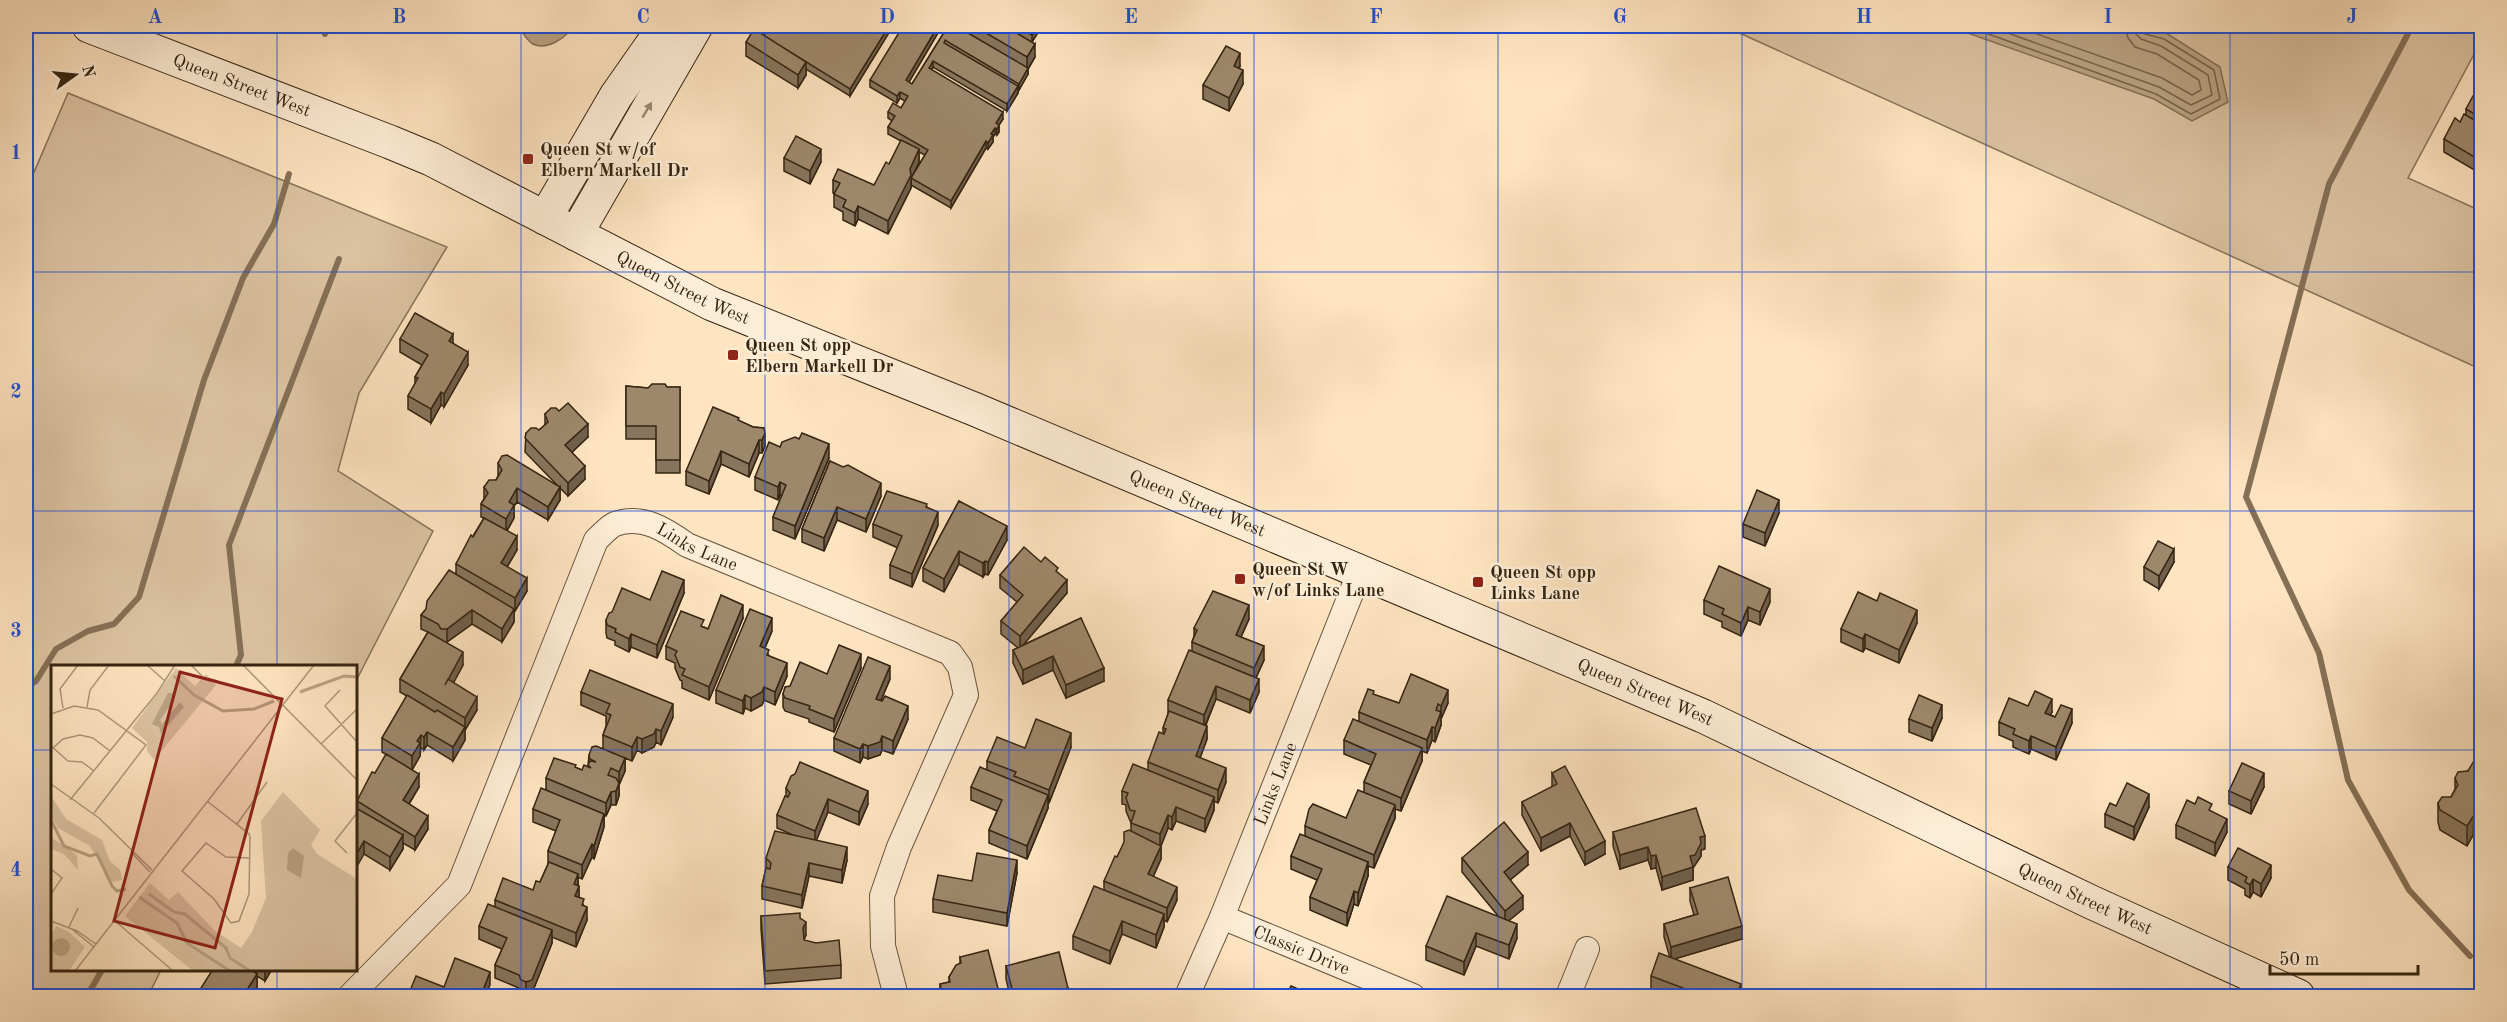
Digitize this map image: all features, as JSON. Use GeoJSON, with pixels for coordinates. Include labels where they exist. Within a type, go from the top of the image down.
{"type":"FeatureCollection","features":[{"type":"Feature","properties":{"kind":"main road","name":"Queen Street West"},"geometry":{"type":"LineString","coordinates":[[90,26],[431,159],[712,304],[974,409],[1703,716],[2091,902],[2298,996]]}},
{"type":"Feature","properties":{"kind":"main road"},"geometry":{"type":"LineString","coordinates":[[545,218],[621,87],[665,26]]}},
{"type":"Feature","properties":{"kind":"main road"},"geometry":{"type":"LineString","coordinates":[[576,234],[696,26]]}},
{"type":"Feature","properties":{"kind":"street","name":"Links Lane"},"geometry":{"type":"LineString","coordinates":[[350,996],[459,885],[596,540],[614,524],[636,521],[662,527],[687,545],[950,653],[960,667],[966,695],[899,847],[882,896],[883,946],[896,996]]}},
{"type":"Feature","properties":{"kind":"street","name":"Links Lane"},"geometry":{"type":"LineString","coordinates":[[1187,996],[1360,571]]}},
{"type":"Feature","properties":{"kind":"street","name":"Classic Drive"},"geometry":{"type":"LineString","coordinates":[[1221,917],[1413,996]]}},
{"type":"Feature","properties":{"kind":"street"},"geometry":{"type":"LineString","coordinates":[[1568,996],[1587,949]]}},
{"type":"Feature","properties":{"kind":"shaded area"},"geometry":{"type":"Polygon","coordinates":[[[1724,26],[2481,26],[2481,41],[2408,178],[2481,211],[2481,363],[2478,368],[1724,26]]]}},
{"type":"Feature","properties":{"kind":"shaded area"},"geometry":{"type":"Polygon","coordinates":[[[68,93],[447,247],[359,393],[338,471],[433,531],[357,679],[357,665],[51,665],[51,971],[160,971],[148,996],[26,996],[26,191],[68,93]]]}},
{"type":"Feature","properties":{"kind":"water"},"geometry":{"type":"Polygon","coordinates":[[[518,26],[573,26],[556,42],[538,46],[531,43],[518,26]]]}},
{"type":"Feature","properties":{"kind":"water"},"geometry":{"type":"Polygon","coordinates":[[[1948,26],[2138,26],[2166,33],[2220,67],[2228,102],[2192,121],[2154,99],[1948,26]]]}},
{"type":"Feature","properties":{"kind":"building"},"geometry":{"type":"Polygon","coordinates":[[[770,26],[889,26],[850,89],[764,36],[770,26]]]}},
{"type":"Feature","properties":{"kind":"building"},"geometry":{"type":"Polygon","coordinates":[[[903,26],[938,26],[906,80],[912,84],[948,26],[956,26],[1028,68],[1019,84],[945,40],[944,43],[1018,86],[1007,104],[933,61],[929,68],[1003,112],[996,123],[999,125],[997,129],[995,128],[991,134],[993,135],[988,143],[986,141],[951,201],[911,178],[928,150],[888,127],[895,116],[888,112],[893,103],[901,108],[908,96],[900,92],[897,96],[870,80],[903,26]]]}},
{"type":"Feature","properties":{"kind":"building"},"geometry":{"type":"Polygon","coordinates":[[[974,26],[1005,26],[1035,44],[1027,57],[974,26]]]}},
{"type":"Feature","properties":{"kind":"building"},"geometry":{"type":"Polygon","coordinates":[[[1016,26],[1038,26],[1032,35],[1016,26]]]}},
{"type":"Feature","properties":{"kind":"building"},"geometry":{"type":"Polygon","coordinates":[[[754,29],[806,62],[798,75],[746,42],[754,29]]]}},
{"type":"Feature","properties":{"kind":"building"},"geometry":{"type":"Polygon","coordinates":[[[1226,46],[1240,53],[1234,66],[1243,70],[1229,98],[1203,85],[1226,46]]]}},
{"type":"Feature","properties":{"kind":"building"},"geometry":{"type":"Polygon","coordinates":[[[2481,93],[2481,118],[2466,109],[2473,96],[2479,99],[2481,93]]]}},
{"type":"Feature","properties":{"kind":"building"},"geometry":{"type":"Polygon","coordinates":[[[2464,114],[2481,124],[2481,161],[2444,139],[2455,118],[2460,122],[2464,114]]]}},
{"type":"Feature","properties":{"kind":"building"},"geometry":{"type":"Polygon","coordinates":[[[796,136],[821,149],[810,171],[784,158],[796,136]]]}},
{"type":"Feature","properties":{"kind":"building"},"geometry":{"type":"Polygon","coordinates":[[[901,140],[919,149],[910,169],[911,175],[888,221],[858,206],[855,213],[843,207],[846,200],[834,194],[840,183],[833,180],[838,169],[874,185],[886,162],[889,164],[901,140]]]}},
{"type":"Feature","properties":{"kind":"building"},"geometry":{"type":"Polygon","coordinates":[[[415,313],[453,334],[449,341],[468,352],[444,394],[441,392],[431,409],[408,396],[418,378],[415,377],[428,355],[400,339],[415,313]]]}},
{"type":"Feature","properties":{"kind":"building"},"geometry":{"type":"Polygon","coordinates":[[[652,384],[680,387],[680,460],[656,460],[656,426],[626,426],[626,386],[648,388],[652,384]]]}},
{"type":"Feature","properties":{"kind":"building"},"geometry":{"type":"Polygon","coordinates":[[[568,403],[588,424],[565,445],[585,466],[568,483],[525,438],[531,428],[539,430],[548,422],[545,414],[551,408],[559,411],[568,403]]]}},
{"type":"Feature","properties":{"kind":"building"},"geometry":{"type":"Polygon","coordinates":[[[713,407],[753,427],[764,428],[765,433],[762,440],[759,440],[749,464],[721,451],[709,481],[686,471],[713,407]]]}},
{"type":"Feature","properties":{"kind":"building"},"geometry":{"type":"Polygon","coordinates":[[[802,433],[829,444],[795,526],[773,517],[786,485],[780,482],[778,487],[755,477],[769,442],[780,447],[782,442],[795,437],[799,439],[802,433]]]}},
{"type":"Feature","properties":{"kind":"building"},"geometry":{"type":"Polygon","coordinates":[[[507,455],[560,487],[548,507],[517,488],[509,502],[514,505],[506,519],[481,504],[488,493],[484,487],[489,480],[496,480],[502,470],[498,463],[502,456],[507,455]]]}},
{"type":"Feature","properties":{"kind":"building"},"geometry":{"type":"Polygon","coordinates":[[[830,461],[843,467],[848,465],[881,483],[866,519],[837,507],[824,538],[802,529],[830,461]]]}},
{"type":"Feature","properties":{"kind":"building"},"geometry":{"type":"Polygon","coordinates":[[[1757,490],[1779,500],[1765,533],[1743,524],[1757,490]]]}},
{"type":"Feature","properties":{"kind":"building"},"geometry":{"type":"Polygon","coordinates":[[[887,491],[927,504],[926,507],[938,512],[912,574],[890,565],[902,536],[873,524],[887,491]]]}},
{"type":"Feature","properties":{"kind":"building"},"geometry":{"type":"Polygon","coordinates":[[[959,501],[1007,526],[988,562],[983,563],[959,551],[944,579],[923,568],[959,501]]]}},
{"type":"Feature","properties":{"kind":"building"},"geometry":{"type":"Polygon","coordinates":[[[484,518],[517,536],[501,563],[527,578],[515,598],[456,564],[471,535],[473,537],[484,518]]]}},
{"type":"Feature","properties":{"kind":"building"},"geometry":{"type":"Polygon","coordinates":[[[2158,541],[2174,549],[2159,576],[2144,567],[2158,541]]]}},
{"type":"Feature","properties":{"kind":"building"},"geometry":{"type":"Polygon","coordinates":[[[1024,547],[1041,562],[1045,557],[1067,580],[1020,636],[1001,621],[1023,595],[1000,575],[1024,547]]]}},
{"type":"Feature","properties":{"kind":"building"},"geometry":{"type":"Polygon","coordinates":[[[1719,566],[1770,589],[1760,612],[1748,607],[1741,623],[1722,614],[1724,609],[1704,600],[1719,566]]]}},
{"type":"Feature","properties":{"kind":"building"},"geometry":{"type":"Polygon","coordinates":[[[449,570],[514,609],[502,629],[472,610],[447,629],[441,629],[438,624],[421,615],[426,609],[427,601],[449,570]]]}},
{"type":"Feature","properties":{"kind":"building"},"geometry":{"type":"Polygon","coordinates":[[[662,571],[684,580],[657,645],[631,634],[629,639],[607,625],[606,620],[622,588],[650,600],[662,571]]]}},
{"type":"Feature","properties":{"kind":"building"},"geometry":{"type":"Polygon","coordinates":[[[1213,591],[1249,605],[1236,635],[1264,646],[1254,668],[1192,642],[1197,630],[1194,628],[1213,591]]]}},
{"type":"Feature","properties":{"kind":"building"},"geometry":{"type":"Polygon","coordinates":[[[1858,592],[1877,601],[1880,593],[1917,610],[1899,650],[1865,634],[1863,639],[1841,629],[1858,592]]]}},
{"type":"Feature","properties":{"kind":"building"},"geometry":{"type":"Polygon","coordinates":[[[721,595],[743,605],[709,687],[682,675],[685,669],[680,667],[675,655],[677,651],[666,646],[681,611],[704,620],[701,626],[708,629],[721,595]]]}},
{"type":"Feature","properties":{"kind":"building"},"geometry":{"type":"Polygon","coordinates":[[[750,609],[772,618],[760,646],[769,650],[767,655],[787,663],[775,692],[764,687],[762,692],[751,698],[745,695],[743,701],[716,690],[750,609]]]}},
{"type":"Feature","properties":{"kind":"building"},"geometry":{"type":"Polygon","coordinates":[[[1081,618],[1104,668],[1066,685],[1053,656],[1023,670],[1013,650],[1081,618]]]}},
{"type":"Feature","properties":{"kind":"building"},"geometry":{"type":"Polygon","coordinates":[[[428,632],[463,652],[448,679],[477,697],[465,718],[400,679],[428,632]]]}},
{"type":"Feature","properties":{"kind":"building"},"geometry":{"type":"Polygon","coordinates":[[[839,645],[861,654],[834,719],[809,709],[810,706],[785,698],[783,694],[785,687],[790,686],[800,662],[827,674],[839,645]]]}},
{"type":"Feature","properties":{"kind":"building"},"geometry":{"type":"Polygon","coordinates":[[[1189,650],[1259,679],[1250,700],[1216,686],[1204,715],[1168,700],[1189,650]]]}},
{"type":"Feature","properties":{"kind":"building"},"geometry":{"type":"Polygon","coordinates":[[[868,657],[890,666],[876,699],[882,701],[885,696],[908,706],[893,741],[882,736],[880,742],[868,746],[863,744],[860,749],[834,738],[868,657]]]}},
{"type":"Feature","properties":{"kind":"building"},"geometry":{"type":"Polygon","coordinates":[[[590,670],[673,704],[661,731],[656,729],[654,734],[642,739],[637,737],[632,747],[603,735],[611,715],[606,713],[610,704],[581,692],[590,670]]]}},
{"type":"Feature","properties":{"kind":"building"},"geometry":{"type":"Polygon","coordinates":[[[1411,674],[1448,690],[1441,706],[1438,704],[1436,710],[1441,712],[1427,740],[1359,712],[1368,689],[1374,691],[1373,694],[1399,703],[1411,674]]]}},
{"type":"Feature","properties":{"kind":"building"},"geometry":{"type":"Polygon","coordinates":[[[2035,691],[2052,699],[2045,713],[2055,717],[2061,705],[2072,709],[2056,747],[2031,736],[2029,741],[2013,734],[2015,729],[1999,722],[2009,698],[2028,706],[2035,691]]]}},
{"type":"Feature","properties":{"kind":"building"},"geometry":{"type":"Polygon","coordinates":[[[407,695],[465,727],[453,747],[427,732],[417,741],[420,743],[412,756],[382,738],[407,695]]]}},
{"type":"Feature","properties":{"kind":"building"},"geometry":{"type":"Polygon","coordinates":[[[1919,695],[1942,705],[1932,728],[1909,719],[1919,695]]]}},
{"type":"Feature","properties":{"kind":"building"},"geometry":{"type":"Polygon","coordinates":[[[1169,711],[1207,726],[1196,756],[1226,768],[1218,790],[1148,762],[1159,732],[1164,734],[1166,729],[1163,728],[1169,711]]]}},
{"type":"Feature","properties":{"kind":"building"},"geometry":{"type":"Polygon","coordinates":[[[1036,719],[1071,733],[1049,790],[1014,776],[1016,772],[987,761],[997,737],[1025,748],[1036,719]]]}},
{"type":"Feature","properties":{"kind":"building"},"geometry":{"type":"Polygon","coordinates":[[[1353,719],[1422,748],[1401,798],[1364,782],[1376,754],[1344,740],[1353,719]]]}},
{"type":"Feature","properties":{"kind":"building"},"geometry":{"type":"Polygon","coordinates":[[[596,746],[625,758],[619,772],[611,768],[608,775],[616,778],[619,783],[616,791],[611,792],[606,803],[546,778],[554,758],[576,765],[575,767],[582,770],[584,765],[591,768],[588,765],[590,761],[596,762],[590,759],[589,755],[592,747],[596,746]]]}},
{"type":"Feature","properties":{"kind":"building"},"geometry":{"type":"Polygon","coordinates":[[[386,754],[419,774],[403,800],[428,816],[415,837],[357,801],[372,772],[375,773],[386,754]]]}},
{"type":"Feature","properties":{"kind":"building"},"geometry":{"type":"Polygon","coordinates":[[[2475,759],[2481,763],[2481,822],[2473,818],[2474,815],[2467,826],[2440,810],[2438,803],[2442,797],[2451,797],[2458,785],[2455,778],[2458,772],[2468,771],[2475,759]]]}},
{"type":"Feature","properties":{"kind":"building"},"geometry":{"type":"Polygon","coordinates":[[[800,762],[868,791],[859,812],[828,799],[815,831],[777,815],[785,796],[788,797],[790,793],[786,788],[800,762]]]}},
{"type":"Feature","properties":{"kind":"building"},"geometry":{"type":"Polygon","coordinates":[[[2242,763],[2264,773],[2251,801],[2229,791],[2242,763]]]}},
{"type":"Feature","properties":{"kind":"building"},"geometry":{"type":"Polygon","coordinates":[[[1133,764],[1214,797],[1205,819],[1176,807],[1172,817],[1168,815],[1160,834],[1131,823],[1135,811],[1130,810],[1126,798],[1128,793],[1122,791],[1133,764]]]}},
{"type":"Feature","properties":{"kind":"building"},"geometry":{"type":"Polygon","coordinates":[[[1565,766],[1605,841],[1585,852],[1570,823],[1541,838],[1522,802],[1557,784],[1552,773],[1565,766]]]}},
{"type":"Feature","properties":{"kind":"building"},"geometry":{"type":"Polygon","coordinates":[[[980,767],[1048,795],[1027,846],[989,830],[1002,800],[971,787],[980,767]]]}},
{"type":"Feature","properties":{"kind":"building"},"geometry":{"type":"Polygon","coordinates":[[[2127,783],[2149,794],[2134,827],[2105,814],[2110,803],[2116,806],[2127,783]]]}},
{"type":"Feature","properties":{"kind":"building"},"geometry":{"type":"Polygon","coordinates":[[[541,788],[604,814],[594,846],[592,844],[582,865],[548,851],[560,820],[533,809],[541,788]]]}},
{"type":"Feature","properties":{"kind":"building"},"geometry":{"type":"Polygon","coordinates":[[[1358,790],[1395,805],[1374,855],[1305,826],[1309,809],[1313,804],[1346,818],[1358,790]]]}},
{"type":"Feature","properties":{"kind":"building"},"geometry":{"type":"Polygon","coordinates":[[[2198,797],[2212,804],[2209,810],[2227,819],[2215,843],[2176,825],[2187,800],[2195,804],[2198,797]]]}},
{"type":"Feature","properties":{"kind":"building"},"geometry":{"type":"Polygon","coordinates":[[[1696,808],[1705,836],[1700,837],[1701,843],[1695,855],[1690,856],[1693,867],[1662,877],[1656,855],[1651,856],[1648,847],[1620,855],[1613,832],[1696,808]]]}},
{"type":"Feature","properties":{"kind":"building"},"geometry":{"type":"Polygon","coordinates":[[[357,809],[403,835],[390,857],[364,841],[357,853],[357,809]]]}},
{"type":"Feature","properties":{"kind":"building"},"geometry":{"type":"Polygon","coordinates":[[[1504,822],[1528,852],[1504,872],[1523,896],[1505,911],[1462,858],[1504,822]]]}},
{"type":"Feature","properties":{"kind":"building"},"geometry":{"type":"Polygon","coordinates":[[[1129,830],[1161,846],[1148,874],[1177,887],[1167,908],[1104,881],[1124,842],[1124,832],[1129,830]]]}},
{"type":"Feature","properties":{"kind":"building"},"geometry":{"type":"Polygon","coordinates":[[[775,831],[847,847],[842,870],[809,863],[802,895],[762,886],[766,868],[770,869],[771,863],[766,858],[775,831]]]}},
{"type":"Feature","properties":{"kind":"building"},"geometry":{"type":"Polygon","coordinates":[[[1300,834],[1368,862],[1358,893],[1354,891],[1347,913],[1310,897],[1322,869],[1291,856],[1300,834]]]}},
{"type":"Feature","properties":{"kind":"building"},"geometry":{"type":"Polygon","coordinates":[[[2238,848],[2271,865],[2261,884],[2253,879],[2250,885],[2245,882],[2247,877],[2228,867],[2238,848]]]}},
{"type":"Feature","properties":{"kind":"building"},"geometry":{"type":"Polygon","coordinates":[[[977,853],[1017,860],[1007,913],[933,899],[938,875],[972,881],[977,853]]]}},
{"type":"Feature","properties":{"kind":"building"},"geometry":{"type":"Polygon","coordinates":[[[549,862],[578,874],[574,884],[579,886],[575,896],[584,899],[582,905],[587,907],[576,933],[495,900],[503,878],[533,890],[536,881],[540,882],[549,862]]]}},
{"type":"Feature","properties":{"kind":"building"},"geometry":{"type":"Polygon","coordinates":[[[1728,877],[1742,926],[1671,947],[1664,924],[1698,914],[1690,888],[1728,877]]]}},
{"type":"Feature","properties":{"kind":"building"},"geometry":{"type":"Polygon","coordinates":[[[1094,886],[1164,914],[1156,935],[1122,921],[1110,951],[1073,936],[1094,886]]]}},
{"type":"Feature","properties":{"kind":"building"},"geometry":{"type":"Polygon","coordinates":[[[1447,896],[1517,924],[1509,945],[1476,933],[1464,962],[1426,946],[1447,896]]]}},
{"type":"Feature","properties":{"kind":"building"},"geometry":{"type":"Polygon","coordinates":[[[488,904],[552,930],[532,980],[526,982],[521,980],[519,975],[495,965],[507,938],[479,926],[488,904]]]}},
{"type":"Feature","properties":{"kind":"building"},"geometry":{"type":"Polygon","coordinates":[[[800,913],[800,918],[806,922],[803,928],[804,940],[816,943],[839,940],[841,965],[765,971],[761,916],[800,913]]]}},
{"type":"Feature","properties":{"kind":"building"},"geometry":{"type":"Polygon","coordinates":[[[988,950],[1000,996],[943,996],[940,984],[950,982],[949,977],[956,965],[961,963],[960,957],[988,950]]]}},
{"type":"Feature","properties":{"kind":"building"},"geometry":{"type":"Polygon","coordinates":[[[1059,952],[1068,988],[1039,996],[1014,996],[1006,966],[1059,952]]]}},
{"type":"Feature","properties":{"kind":"building"},"geometry":{"type":"Polygon","coordinates":[[[1659,953],[1741,984],[1736,996],[1680,996],[1683,988],[1651,976],[1659,953]]]}},
{"type":"Feature","properties":{"kind":"building"},"geometry":{"type":"Polygon","coordinates":[[[455,958],[490,972],[483,996],[408,996],[416,976],[444,987],[455,958]]]}},
{"type":"Feature","properties":{"kind":"building"},"geometry":{"type":"Polygon","coordinates":[[[212,971],[253,971],[257,974],[243,996],[196,996],[212,971]]]}},
{"type":"Feature","properties":{"kind":"building"},"geometry":{"type":"Polygon","coordinates":[[[1291,986],[1312,995],[1286,996],[1291,986]]]}},
{"type":"Feature","properties":{"kind":"waterway"},"geometry":{"type":"LineString","coordinates":[[325,34],[328,26]]}},
{"type":"Feature","properties":{"kind":"waterway"},"geometry":{"type":"LineString","coordinates":[[2412,26],[2329,184],[2246,497],[2319,653],[2348,780],[2409,890],[2470,956]]}},
{"type":"Feature","properties":{"kind":"waterway"},"geometry":{"type":"LineString","coordinates":[[26,688],[36,681],[56,649],[88,631],[114,624],[139,597],[204,380],[243,278],[274,224],[289,174]]}},
{"type":"Feature","properties":{"kind":"waterway"},"geometry":{"type":"LineString","coordinates":[[236,665],[241,655],[229,545],[339,259]]}},
{"type":"Feature","properties":{"kind":"waterway"},"geometry":{"type":"LineString","coordinates":[[87,996],[101,971]]}},
{"type":"Feature","properties":{"kind":"place","name":"Queen St w/of Elbern Markell Dr"},"geometry":{"type":"Point","coordinates":[528,159]}},
{"type":"Feature","properties":{"kind":"place","name":"Queen St opp Elbern Markell Dr"},"geometry":{"type":"Point","coordinates":[733,355]}},
{"type":"Feature","properties":{"kind":"place","name":"Queen St W w/of Links Lane"},"geometry":{"type":"Point","coordinates":[1240,579]}},
{"type":"Feature","properties":{"kind":"place","name":"Queen St opp Links Lane"},"geometry":{"type":"Point","coordinates":[1478,582]}}]}
